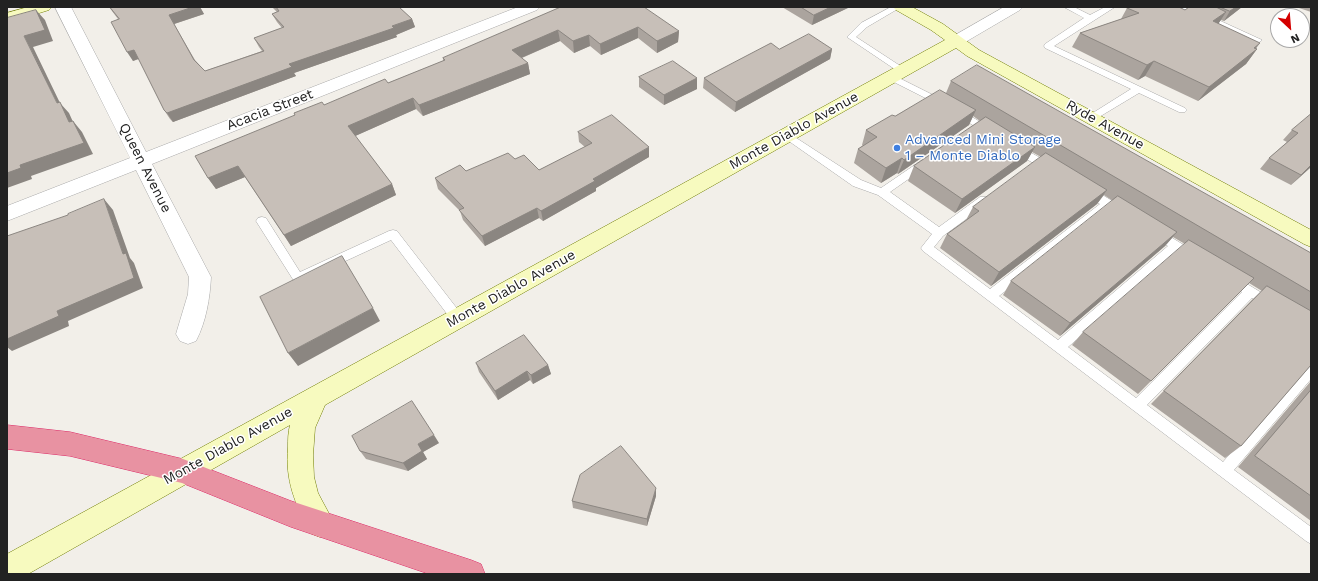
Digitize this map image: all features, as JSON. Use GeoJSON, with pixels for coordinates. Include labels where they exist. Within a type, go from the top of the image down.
{"type":"FeatureCollection","features":[{"type":"Feature","properties":{"kind":"highway"},"geometry":{"type":"LineString","coordinates":[[7,436],[70,444],[183,471],[320,524],[471,574]]}},
{"type":"Feature","properties":{"kind":"street"},"geometry":{"type":"LineString","coordinates":[[7,18],[44,7]]}},
{"type":"Feature","properties":{"kind":"street","name":"Queen Avenue"},"geometry":{"type":"LineString","coordinates":[[63,7],[200,277],[199,294],[188,334]]}},
{"type":"Feature","properties":{"kind":"street","name":"Acacia Street"},"geometry":{"type":"LineString","coordinates":[[7,214],[532,7]]}},
{"type":"Feature","properties":{"kind":"street","name":"Ryde Avenue"},"geometry":{"type":"LineString","coordinates":[[901,7],[937,27],[973,53],[1311,239]]}},
{"type":"Feature","properties":{"kind":"street","name":"Monte Diablo Avenue"},"geometry":{"type":"LineString","coordinates":[[7,570],[1015,7]]}},
{"type":"Feature","properties":{"kind":"street"},"geometry":{"type":"LineString","coordinates":[[317,397],[302,427],[300,455],[306,497],[320,524]]}},
{"type":"Feature","properties":{"kind":"lane"},"geometry":{"type":"LineString","coordinates":[[897,7],[864,25],[851,37],[896,74],[946,105],[976,127],[1002,139],[1057,172]]}},
{"type":"Feature","properties":{"kind":"lane"},"geometry":{"type":"LineString","coordinates":[[1068,7],[1090,18]]}},
{"type":"Feature","properties":{"kind":"lane"},"geometry":{"type":"LineString","coordinates":[[1111,7],[1090,18],[1048,46],[1182,110]]}},
{"type":"Feature","properties":{"kind":"lane"},"geometry":{"type":"LineString","coordinates":[[1183,7],[1258,40]]}},
{"type":"Feature","properties":{"kind":"lane"},"geometry":{"type":"LineString","coordinates":[[1091,118],[1139,89]]}},
{"type":"Feature","properties":{"kind":"lane"},"geometry":{"type":"LineString","coordinates":[[787,135],[857,183],[882,192],[939,233]]}},
{"type":"Feature","properties":{"kind":"lane"},"geometry":{"type":"LineString","coordinates":[[882,192],[934,156]]}},
{"type":"Feature","properties":{"kind":"lane"},"geometry":{"type":"LineString","coordinates":[[1025,170],[1037,160]]}},
{"type":"Feature","properties":{"kind":"lane"},"geometry":{"type":"LineString","coordinates":[[1076,184],[1135,221]]}},
{"type":"Feature","properties":{"kind":"lane"},"geometry":{"type":"LineString","coordinates":[[994,192],[939,233],[927,248],[1311,536]]}},
{"type":"Feature","properties":{"kind":"lane"},"geometry":{"type":"LineString","coordinates":[[990,296],[1108,204]]}},
{"type":"Feature","properties":{"kind":"lane"},"geometry":{"type":"LineString","coordinates":[[262,221],[298,278],[392,234],[458,319]]}},
{"type":"Feature","properties":{"kind":"lane"},"geometry":{"type":"LineString","coordinates":[[1149,229],[1203,262]]}},
{"type":"Feature","properties":{"kind":"lane"},"geometry":{"type":"LineString","coordinates":[[1059,348],[1176,246]]}},
{"type":"Feature","properties":{"kind":"lane"},"geometry":{"type":"LineString","coordinates":[[1224,275],[1278,308]]}},
{"type":"Feature","properties":{"kind":"lane"},"geometry":{"type":"LineString","coordinates":[[1137,406],[1251,291]]}},
{"type":"Feature","properties":{"kind":"lane"},"geometry":{"type":"LineString","coordinates":[[1224,471],[1311,370]]}},
{"type":"Feature","properties":{"kind":"building"},"geometry":{"type":"Polygon","coordinates":[[[110,7],[193,7],[169,15],[194,60],[205,71],[264,51],[254,38],[284,27],[272,14],[279,11],[276,7],[399,7],[412,19],[392,26],[394,28],[289,64],[292,67],[167,113],[164,110],[134,50],[127,52],[111,22],[119,19],[110,7]]]}},
{"type":"Feature","properties":{"kind":"building"},"geometry":{"type":"Polygon","coordinates":[[[561,7],[644,7],[679,31],[657,41],[638,27],[600,44],[589,35],[573,41],[558,30],[512,50],[528,63],[419,105],[413,98],[348,126],[392,184],[284,235],[238,166],[208,178],[195,156],[295,115],[294,113],[322,102],[324,105],[385,79],[388,83],[445,60],[443,58],[561,7]]]}},
{"type":"Feature","properties":{"kind":"building"},"geometry":{"type":"Polygon","coordinates":[[[801,7],[831,7],[814,15],[801,7]]]}},
{"type":"Feature","properties":{"kind":"building"},"geometry":{"type":"Polygon","coordinates":[[[1179,7],[1185,10],[1189,7],[1216,7],[1226,12],[1213,21],[1260,43],[1254,48],[1257,49],[1209,87],[1154,61],[1147,65],[1080,33],[1139,13],[1127,8],[1179,7]]]}},
{"type":"Feature","properties":{"kind":"building"},"geometry":{"type":"Polygon","coordinates":[[[1220,7],[1236,7],[1230,11],[1220,7]]]}},
{"type":"Feature","properties":{"kind":"building"},"geometry":{"type":"Polygon","coordinates":[[[36,10],[45,30],[24,36],[57,103],[60,102],[69,122],[73,121],[84,143],[20,165],[21,168],[7,173],[7,18],[36,10]]]}},
{"type":"Feature","properties":{"kind":"building"},"geometry":{"type":"Polygon","coordinates":[[[809,34],[832,49],[736,102],[704,78],[771,43],[779,49],[809,34]]]}},
{"type":"Feature","properties":{"kind":"building"},"geometry":{"type":"Polygon","coordinates":[[[673,61],[697,78],[664,95],[639,77],[673,61]]]}},
{"type":"Feature","properties":{"kind":"building"},"geometry":{"type":"Polygon","coordinates":[[[977,65],[1311,253],[1311,292],[951,81],[977,65]]]}},
{"type":"Feature","properties":{"kind":"building"},"geometry":{"type":"Polygon","coordinates":[[[940,90],[976,110],[904,160],[902,158],[886,168],[858,149],[877,137],[866,130],[892,115],[895,116],[940,90]]]}},
{"type":"Feature","properties":{"kind":"building"},"geometry":{"type":"Polygon","coordinates":[[[1311,114],[1311,165],[1301,175],[1269,158],[1298,133],[1292,130],[1311,114]]]}},
{"type":"Feature","properties":{"kind":"building"},"geometry":{"type":"Polygon","coordinates":[[[612,115],[649,147],[593,179],[595,181],[541,211],[537,208],[482,236],[459,210],[464,208],[435,178],[460,165],[466,171],[508,153],[515,159],[524,155],[539,170],[592,143],[578,132],[612,115]]]}},
{"type":"Feature","properties":{"kind":"building"},"geometry":{"type":"Polygon","coordinates":[[[986,117],[1035,147],[962,199],[914,166],[986,117]]]}},
{"type":"Feature","properties":{"kind":"building"},"geometry":{"type":"Polygon","coordinates":[[[1046,153],[1107,190],[999,272],[947,234],[979,211],[973,207],[1046,153]]]}},
{"type":"Feature","properties":{"kind":"building"},"geometry":{"type":"Polygon","coordinates":[[[1118,196],[1177,232],[1070,323],[1011,281],[1118,196]]]}},
{"type":"Feature","properties":{"kind":"building"},"geometry":{"type":"Polygon","coordinates":[[[104,199],[123,254],[126,253],[134,278],[57,311],[59,316],[7,339],[7,236],[68,215],[104,199]]]}},
{"type":"Feature","properties":{"kind":"building"},"geometry":{"type":"Polygon","coordinates":[[[1189,240],[1254,278],[1151,381],[1083,332],[1189,240]]]}},
{"type":"Feature","properties":{"kind":"building"},"geometry":{"type":"Polygon","coordinates":[[[342,256],[373,308],[288,353],[260,297],[342,256]]]}},
{"type":"Feature","properties":{"kind":"building"},"geometry":{"type":"Polygon","coordinates":[[[1267,286],[1311,311],[1311,365],[1241,446],[1164,391],[1267,286]]]}},
{"type":"Feature","properties":{"kind":"building"},"geometry":{"type":"Polygon","coordinates":[[[524,335],[548,365],[531,375],[527,371],[495,391],[476,363],[524,335]]]}},
{"type":"Feature","properties":{"kind":"building"},"geometry":{"type":"Polygon","coordinates":[[[1311,390],[1311,496],[1255,456],[1311,390]]]}},
{"type":"Feature","properties":{"kind":"building"},"geometry":{"type":"Polygon","coordinates":[[[412,401],[434,435],[418,444],[422,451],[403,463],[360,451],[352,436],[412,401]]]}},
{"type":"Feature","properties":{"kind":"building"},"geometry":{"type":"Polygon","coordinates":[[[621,446],[656,488],[647,519],[572,501],[580,475],[621,446]]]}},
{"type":"Feature","properties":{"kind":"place","name":"Advanced Mini Storage 1 – Monte Diablo"},"geometry":{"type":"Point","coordinates":[897,148]}}]}
